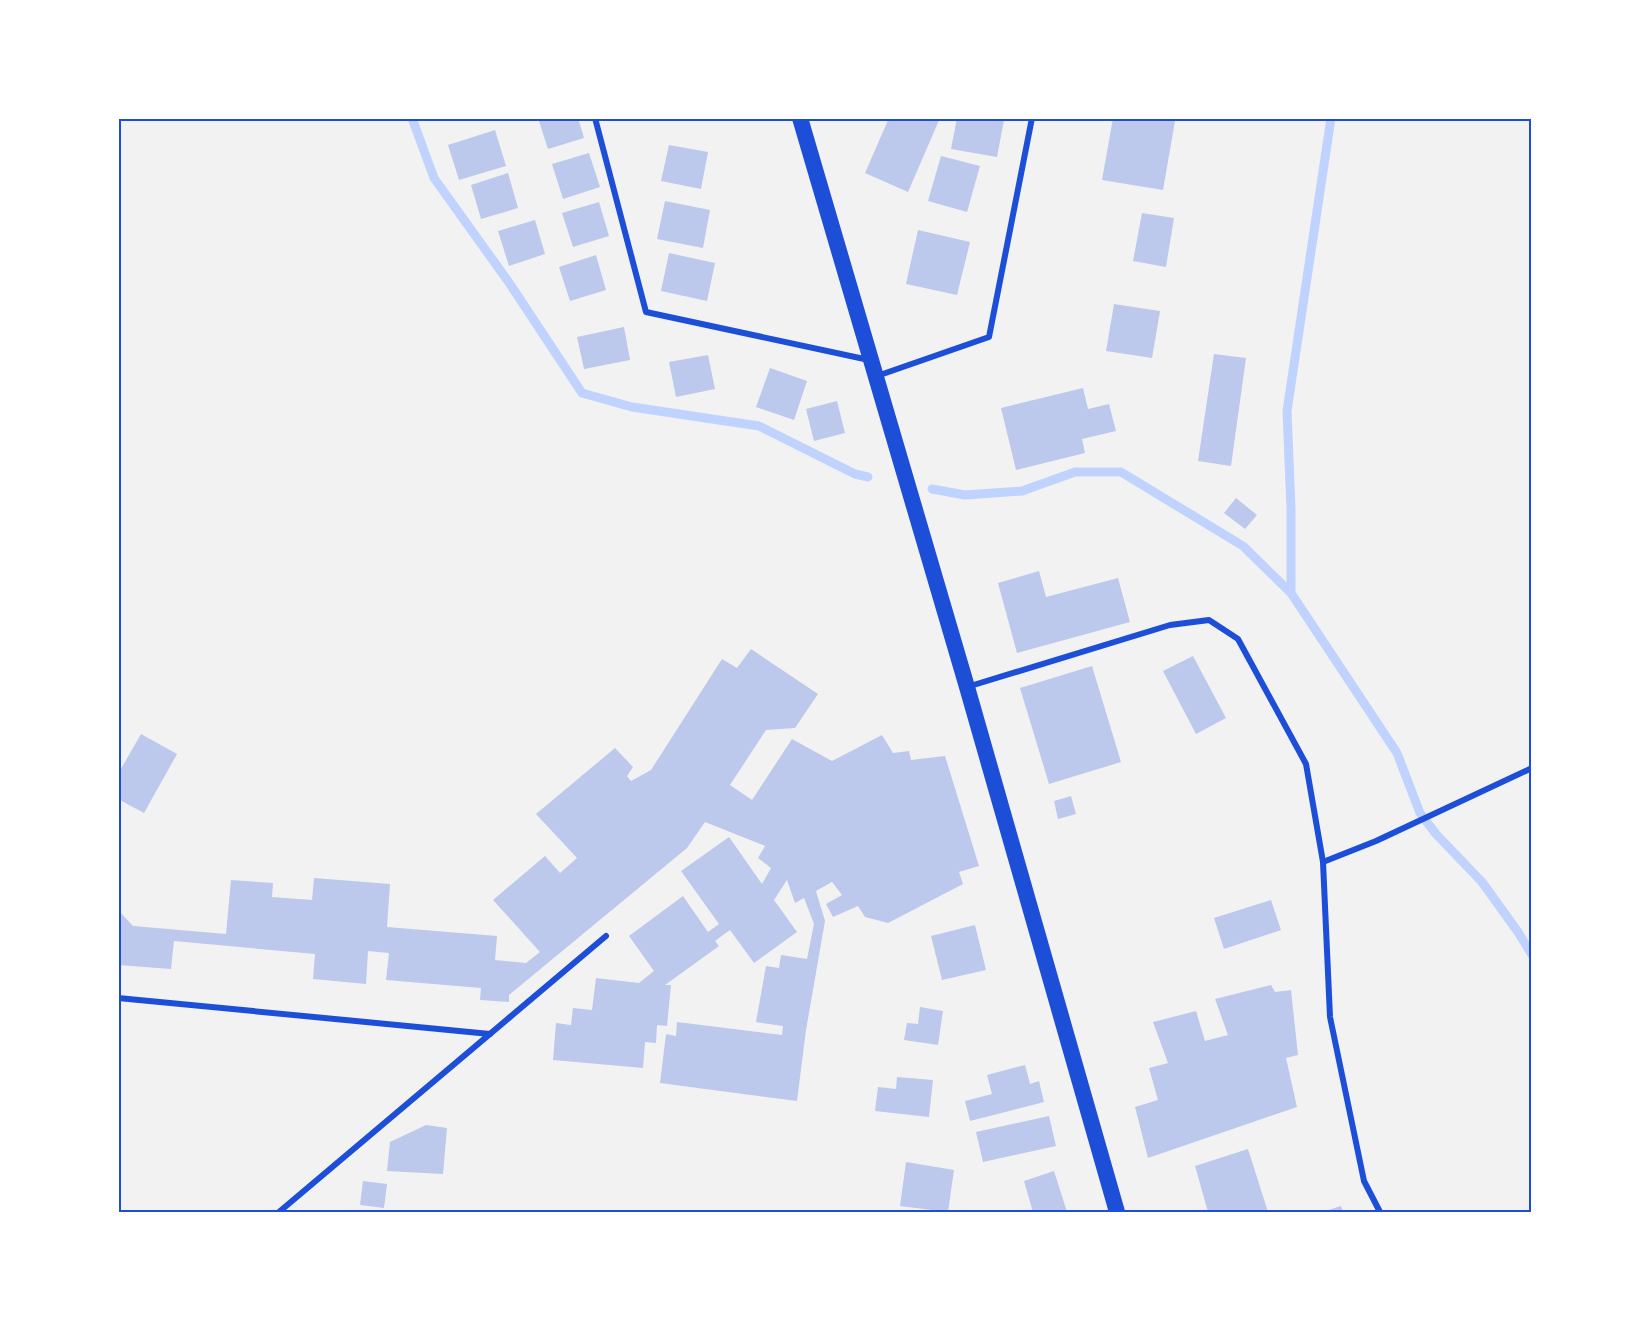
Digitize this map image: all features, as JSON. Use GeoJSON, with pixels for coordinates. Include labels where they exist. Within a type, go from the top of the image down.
{"type":"FeatureCollection","features":[{"type":"Feature","properties":{"kind":"highway"},"geometry":{"type":"LineString","coordinates":[[800,118],[1118,1212]]}},
{"type":"Feature","properties":{"kind":"street"},"geometry":{"type":"LineString","coordinates":[[595,118],[646,312],[873,368],[989,337],[1032,118]]}},
{"type":"Feature","properties":{"kind":"street"},"geometry":{"type":"LineString","coordinates":[[967,687],[1170,625],[1209,620],[1238,639],[1306,764],[1323,862],[1330,1017],[1364,1181],[1380,1212]]}},
{"type":"Feature","properties":{"kind":"street"},"geometry":{"type":"LineString","coordinates":[[1323,862],[1376,841],[1532,768]]}},
{"type":"Feature","properties":{"kind":"street"},"geometry":{"type":"LineString","coordinates":[[279,1212],[606,936]]}},
{"type":"Feature","properties":{"kind":"street"},"geometry":{"type":"LineString","coordinates":[[118,998],[490,1035]]}},
{"type":"Feature","properties":{"kind":"building"},"geometry":{"type":"Polygon","coordinates":[[[538,118],[578,118],[584,138],[548,149],[538,118]]]}},
{"type":"Feature","properties":{"kind":"building"},"geometry":{"type":"Polygon","coordinates":[[[889,118],[940,118],[908,192],[865,173],[889,118]]]}},
{"type":"Feature","properties":{"kind":"building"},"geometry":{"type":"Polygon","coordinates":[[[957,118],[1004,120],[997,157],[951,149],[957,118]]]}},
{"type":"Feature","properties":{"kind":"building"},"geometry":{"type":"Polygon","coordinates":[[[1113,118],[1162,118],[1175,121],[1163,190],[1102,180],[1113,118]]]}},
{"type":"Feature","properties":{"kind":"building"},"geometry":{"type":"Polygon","coordinates":[[[495,130],[506,166],[459,180],[448,145],[495,130]]]}},
{"type":"Feature","properties":{"kind":"building"},"geometry":{"type":"Polygon","coordinates":[[[669,145],[708,152],[701,189],[661,181],[669,145]]]}},
{"type":"Feature","properties":{"kind":"building"},"geometry":{"type":"Polygon","coordinates":[[[589,153],[600,187],[563,199],[552,164],[589,153]]]}},
{"type":"Feature","properties":{"kind":"building"},"geometry":{"type":"Polygon","coordinates":[[[941,156],[980,166],[967,212],[928,201],[941,156]]]}},
{"type":"Feature","properties":{"kind":"building"},"geometry":{"type":"Polygon","coordinates":[[[508,173],[518,208],[481,219],[471,185],[508,173]]]}},
{"type":"Feature","properties":{"kind":"building"},"geometry":{"type":"Polygon","coordinates":[[[665,201],[710,210],[703,248],[657,239],[665,201]]]}},
{"type":"Feature","properties":{"kind":"building"},"geometry":{"type":"Polygon","coordinates":[[[599,202],[609,236],[573,247],[562,213],[599,202]]]}},
{"type":"Feature","properties":{"kind":"building"},"geometry":{"type":"Polygon","coordinates":[[[1142,213],[1174,218],[1166,267],[1133,261],[1142,213]]]}},
{"type":"Feature","properties":{"kind":"building"},"geometry":{"type":"Polygon","coordinates":[[[535,220],[545,254],[509,266],[498,231],[535,220]]]}},
{"type":"Feature","properties":{"kind":"building"},"geometry":{"type":"Polygon","coordinates":[[[918,230],[970,242],[957,295],[906,284],[918,230]]]}},
{"type":"Feature","properties":{"kind":"building"},"geometry":{"type":"Polygon","coordinates":[[[669,253],[715,263],[707,301],[661,291],[669,253]]]}},
{"type":"Feature","properties":{"kind":"building"},"geometry":{"type":"Polygon","coordinates":[[[596,255],[606,290],[570,301],[559,267],[596,255]]]}},
{"type":"Feature","properties":{"kind":"building"},"geometry":{"type":"Polygon","coordinates":[[[1114,304],[1160,311],[1152,358],[1106,351],[1114,304]]]}},
{"type":"Feature","properties":{"kind":"building"},"geometry":{"type":"Polygon","coordinates":[[[624,327],[630,360],[584,369],[577,337],[624,327]]]}},
{"type":"Feature","properties":{"kind":"building"},"geometry":{"type":"Polygon","coordinates":[[[1214,354],[1246,358],[1231,466],[1198,461],[1214,354]]]}},
{"type":"Feature","properties":{"kind":"building"},"geometry":{"type":"Polygon","coordinates":[[[708,355],[715,389],[676,397],[669,362],[708,355]]]}},
{"type":"Feature","properties":{"kind":"building"},"geometry":{"type":"Polygon","coordinates":[[[770,368],[807,381],[794,420],[756,407],[770,368]]]}},
{"type":"Feature","properties":{"kind":"building"},"geometry":{"type":"Polygon","coordinates":[[[1083,388],[1088,409],[1109,404],[1116,431],[1082,439],[1085,453],[1016,470],[1001,408],[1083,388]]]}},
{"type":"Feature","properties":{"kind":"building"},"geometry":{"type":"Polygon","coordinates":[[[837,401],[845,433],[814,441],[806,409],[837,401]]]}},
{"type":"Feature","properties":{"kind":"building"},"geometry":{"type":"Polygon","coordinates":[[[1236,498],[1257,515],[1245,529],[1224,513],[1236,498]]]}},
{"type":"Feature","properties":{"kind":"building"},"geometry":{"type":"Polygon","coordinates":[[[1039,571],[1046,597],[1118,578],[1130,622],[1017,653],[998,583],[1039,571]]]}},
{"type":"Feature","properties":{"kind":"building"},"geometry":{"type":"Polygon","coordinates":[[[751,649],[818,694],[795,728],[766,730],[730,785],[752,800],[792,739],[832,761],[882,735],[893,753],[909,751],[911,760],[945,756],[979,866],[959,872],[963,884],[888,923],[865,917],[858,906],[833,917],[826,904],[842,895],[832,882],[816,891],[825,921],[806,1030],[797,1101],[660,1083],[666,1034],[676,1036],[677,1022],[782,1035],[783,1026],[756,1022],[766,966],[779,968],[781,955],[807,959],[814,924],[804,898],[795,903],[787,880],[774,900],[797,932],[754,963],[730,930],[715,941],[719,946],[665,985],[671,985],[667,1026],[657,1025],[656,1043],[645,1042],[643,1068],[553,1060],[556,1023],[571,1025],[573,1008],[592,1010],[596,978],[639,983],[654,971],[629,936],[683,896],[708,932],[719,924],[681,871],[729,837],[762,884],[771,868],[758,858],[765,846],[705,822],[687,848],[509,995],[509,1002],[480,1000],[481,988],[386,980],[389,953],[368,951],[366,984],[313,979],[315,954],[174,941],[171,969],[118,965],[118,910],[133,926],[226,934],[231,880],[273,883],[272,897],[312,900],[314,878],[390,884],[387,927],[497,936],[495,960],[526,963],[540,952],[493,900],[545,856],[560,873],[577,858],[536,814],[615,748],[633,767],[627,776],[631,781],[651,770],[722,659],[737,668],[751,649]]]}},
{"type":"Feature","properties":{"kind":"building"},"geometry":{"type":"Polygon","coordinates":[[[1193,656],[1226,718],[1196,734],[1163,671],[1193,656]]]}},
{"type":"Feature","properties":{"kind":"building"},"geometry":{"type":"Polygon","coordinates":[[[1092,666],[1121,762],[1049,784],[1020,688],[1092,666]]]}},
{"type":"Feature","properties":{"kind":"building"},"geometry":{"type":"Polygon","coordinates":[[[141,734],[177,754],[144,813],[118,799],[118,774],[141,734]]]}},
{"type":"Feature","properties":{"kind":"building"},"geometry":{"type":"Polygon","coordinates":[[[1071,796],[1076,814],[1058,819],[1054,801],[1071,796]]]}},
{"type":"Feature","properties":{"kind":"building"},"geometry":{"type":"Polygon","coordinates":[[[1271,900],[1281,930],[1224,949],[1214,918],[1271,900]]]}},
{"type":"Feature","properties":{"kind":"building"},"geometry":{"type":"Polygon","coordinates":[[[975,925],[986,970],[942,980],[931,936],[975,925]]]}},
{"type":"Feature","properties":{"kind":"building"},"geometry":{"type":"Polygon","coordinates":[[[1271,985],[1275,992],[1291,990],[1298,1055],[1286,1058],[1297,1107],[1148,1158],[1135,1107],[1158,1100],[1149,1068],[1168,1063],[1153,1022],[1196,1011],[1205,1041],[1228,1035],[1215,999],[1271,985]]]}},
{"type":"Feature","properties":{"kind":"building"},"geometry":{"type":"Polygon","coordinates":[[[920,1007],[943,1011],[938,1045],[904,1040],[907,1023],[918,1024],[920,1007]]]}},
{"type":"Feature","properties":{"kind":"building"},"geometry":{"type":"Polygon","coordinates":[[[1025,1065],[1030,1084],[1039,1081],[1044,1102],[970,1121],[965,1101],[992,1094],[987,1075],[1025,1065]]]}},
{"type":"Feature","properties":{"kind":"building"},"geometry":{"type":"Polygon","coordinates":[[[897,1077],[933,1080],[929,1117],[875,1111],[878,1087],[896,1089],[897,1077]]]}},
{"type":"Feature","properties":{"kind":"building"},"geometry":{"type":"Polygon","coordinates":[[[1049,1116],[1056,1146],[983,1162],[976,1132],[1049,1116]]]}},
{"type":"Feature","properties":{"kind":"building"},"geometry":{"type":"Polygon","coordinates":[[[426,1125],[447,1128],[443,1174],[387,1171],[390,1142],[426,1125]]]}},
{"type":"Feature","properties":{"kind":"building"},"geometry":{"type":"Polygon","coordinates":[[[1248,1149],[1268,1212],[1208,1212],[1195,1166],[1248,1149]]]}},
{"type":"Feature","properties":{"kind":"building"},"geometry":{"type":"Polygon","coordinates":[[[906,1162],[954,1170],[948,1212],[900,1206],[906,1162]]]}},
{"type":"Feature","properties":{"kind":"building"},"geometry":{"type":"Polygon","coordinates":[[[1054,1171],[1067,1212],[1033,1212],[1024,1181],[1054,1171]]]}},
{"type":"Feature","properties":{"kind":"building"},"geometry":{"type":"Polygon","coordinates":[[[363,1181],[387,1184],[384,1208],[360,1205],[363,1181]]]}},
{"type":"Feature","properties":{"kind":"building"},"geometry":{"type":"Polygon","coordinates":[[[1341,1206],[1343,1212],[1322,1212],[1341,1206]]]}},
{"type":"Feature","properties":{"kind":"waterway"},"geometry":{"type":"LineString","coordinates":[[412,118],[434,178],[510,284],[582,393],[632,407],[759,426],[855,474],[868,477]]}},
{"type":"Feature","properties":{"kind":"waterway"},"geometry":{"type":"LineString","coordinates":[[1291,593],[1291,509],[1287,411],[1331,118]]}},
{"type":"Feature","properties":{"kind":"waterway"},"geometry":{"type":"LineString","coordinates":[[932,489],[965,495],[1022,491],[1075,472],[1121,472],[1243,546],[1291,593],[1397,753],[1420,813],[1436,834],[1482,882],[1532,955]]}}]}
